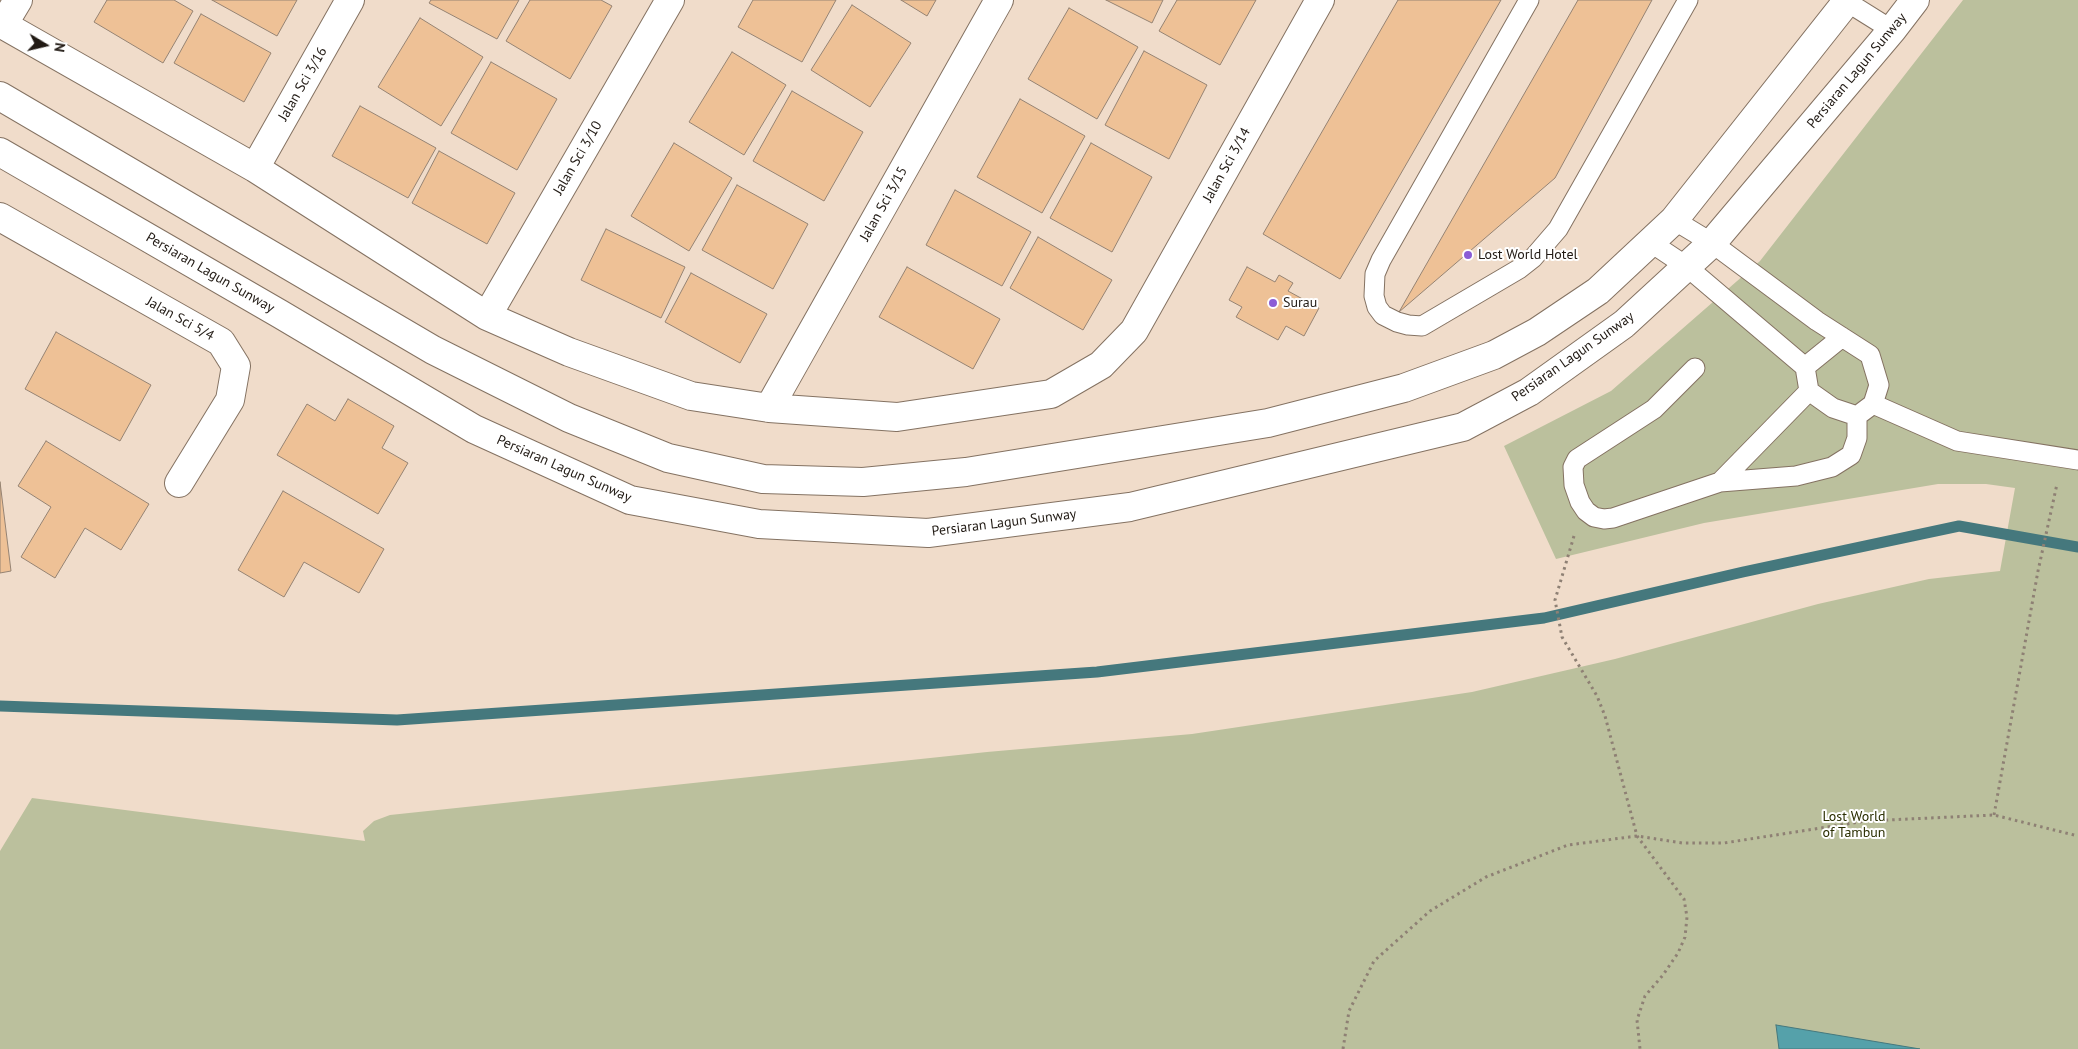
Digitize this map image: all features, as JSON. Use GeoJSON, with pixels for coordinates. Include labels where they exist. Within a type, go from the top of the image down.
{"type":"FeatureCollection","features":[{"type":"Feature","properties":{"kind":"main road"},"geometry":{"type":"LineString","coordinates":[[1,24],[18,0]]}},
{"type":"Feature","properties":{"kind":"main road","name":"Jalan Sci 3/16"},"geometry":{"type":"LineString","coordinates":[[255,168],[350,0]]}},
{"type":"Feature","properties":{"kind":"main road","name":"Jalan Sci 3/10"},"geometry":{"type":"LineString","coordinates":[[486,316],[670,0]]}},
{"type":"Feature","properties":{"kind":"main road","name":"Jalan Sci 3/15"},"geometry":{"type":"LineString","coordinates":[[769,408],[999,0]]}},
{"type":"Feature","properties":{"kind":"main road","name":"Jalan Sci 3/14"},"geometry":{"type":"LineString","coordinates":[[1,24],[255,168],[486,316],[569,352],[691,396],[769,408],[897,417],[1051,394],[1101,365],[1134,331],[1320,0]]}},
{"type":"Feature","properties":{"kind":"main road","name":"Persiaran Lagun Sunway"},"geometry":{"type":"LineString","coordinates":[[0,152],[272,309],[474,429],[630,500],[759,524],[928,532],[1130,507],[1463,427],[1529,392],[1616,330],[1712,243],[1916,0]]}},
{"type":"Feature","properties":{"kind":"main road"},"geometry":{"type":"LineString","coordinates":[[0,96],[432,350],[569,418],[668,458],[764,479],[863,482],[966,472],[1268,423],[1404,388],[1494,355],[1537,332],[1598,291],[1674,220],[1846,1]]}},
{"type":"Feature","properties":{"kind":"main road","name":"Jalan Sci 5/4"},"geometry":{"type":"LineString","coordinates":[[0,217],[221,342],[236,366],[230,400],[179,483]]}},
{"type":"Feature","properties":{"kind":"lane"},"geometry":{"type":"LineString","coordinates":[[1529,0],[1380,260],[1375,274],[1374,296],[1383,315],[1396,322],[1422,326],[1519,269],[1533,258],[1558,229],[1688,0]]}},
{"type":"Feature","properties":{"kind":"lane"},"geometry":{"type":"LineString","coordinates":[[1846,1],[1892,30]]}},
{"type":"Feature","properties":{"kind":"lane"},"geometry":{"type":"LineString","coordinates":[[1674,220],[1712,243],[1842,337],[1870,355],[1879,385],[1873,404],[1857,416]]}},
{"type":"Feature","properties":{"kind":"lane"},"geometry":{"type":"LineString","coordinates":[[1650,242],[1686,266],[1805,367],[1809,391],[1833,408],[1857,416]]}},
{"type":"Feature","properties":{"kind":"lane"},"geometry":{"type":"LineString","coordinates":[[1805,367],[1842,337]]}},
{"type":"Feature","properties":{"kind":"lane"},"geometry":{"type":"LineString","coordinates":[[1695,368],[1654,409],[1577,459],[1573,467],[1572,476],[1580,502],[1586,511],[1594,517],[1614,518],[1720,482],[1796,476],[1832,467],[1851,455],[1857,438],[1857,416]]}},
{"type":"Feature","properties":{"kind":"lane"},"geometry":{"type":"LineString","coordinates":[[1720,482],[1809,391]]}},
{"type":"Feature","properties":{"kind":"lane"},"geometry":{"type":"LineString","coordinates":[[1873,404],[1956,441],[2078,460]]}},
{"type":"Feature","properties":{"kind":"path"},"geometry":{"type":"LineString","coordinates":[[1994,815],[2038,571],[2055,495]]}},
{"type":"Feature","properties":{"kind":"path"},"geometry":{"type":"LineString","coordinates":[[1586,511],[1571,543],[1555,600],[1562,637],[1597,696],[1605,716],[1637,836],[1684,899],[1687,917],[1685,938],[1678,952],[1662,976],[1645,996],[1637,1020],[1640,1049]]}},
{"type":"Feature","properties":{"kind":"path"},"geometry":{"type":"LineString","coordinates":[[1344,1049],[1350,1011],[1374,961],[1430,911],[1486,877],[1568,844],[1637,836],[1682,843],[1724,843],[1866,821],[1994,815],[2022,820],[2078,836]]}},
{"type":"Feature","properties":{"kind":"green space","name":"Lost World of Tambun"},"geometry":{"type":"Polygon","coordinates":[[[1963,0],[2078,0],[2078,1049],[0,1049],[0,851],[32,798],[365,841],[363,831],[374,821],[390,815],[987,752],[1192,734],[1472,692],[1615,659],[1818,604],[1929,579],[2000,571],[2015,488],[1986,484],[1938,484],[1704,523],[1556,559],[1504,446],[1611,391],[1760,261],[1963,0]]]}},
{"type":"Feature","properties":{"kind":"water"},"geometry":{"type":"Polygon","coordinates":[[[1776,1025],[1920,1049],[1779,1049],[1776,1025]]]}},
{"type":"Feature","properties":{"kind":"building"},"geometry":{"type":"Polygon","coordinates":[[[107,0],[174,0],[193,11],[163,63],[94,22],[107,0]]]}},
{"type":"Feature","properties":{"kind":"building"},"geometry":{"type":"Polygon","coordinates":[[[212,0],[297,0],[277,36],[212,0]]]}},
{"type":"Feature","properties":{"kind":"building"},"geometry":{"type":"Polygon","coordinates":[[[431,0],[519,0],[497,39],[429,3],[431,0]]]}},
{"type":"Feature","properties":{"kind":"building"},"geometry":{"type":"Polygon","coordinates":[[[530,0],[601,0],[612,6],[570,79],[506,41],[530,0]]]}},
{"type":"Feature","properties":{"kind":"building"},"geometry":{"type":"Polygon","coordinates":[[[753,0],[836,0],[802,62],[738,27],[753,0]]]}},
{"type":"Feature","properties":{"kind":"building"},"geometry":{"type":"Polygon","coordinates":[[[901,0],[936,0],[927,16],[901,0]]]}},
{"type":"Feature","properties":{"kind":"building"},"geometry":{"type":"Polygon","coordinates":[[[1106,0],[1163,0],[1152,23],[1106,0]]]}},
{"type":"Feature","properties":{"kind":"building"},"geometry":{"type":"Polygon","coordinates":[[[1177,0],[1256,0],[1220,65],[1159,31],[1177,0]]]}},
{"type":"Feature","properties":{"kind":"building"},"geometry":{"type":"Polygon","coordinates":[[[1398,0],[1501,0],[1340,279],[1263,234],[1398,0]]]}},
{"type":"Feature","properties":{"kind":"building"},"geometry":{"type":"Polygon","coordinates":[[[1578,0],[1652,0],[1555,178],[1399,312],[1578,0]]]}},
{"type":"Feature","properties":{"kind":"building"},"geometry":{"type":"Polygon","coordinates":[[[852,5],[911,43],[870,107],[811,70],[852,5]]]}},
{"type":"Feature","properties":{"kind":"building"},"geometry":{"type":"Polygon","coordinates":[[[1069,8],[1138,47],[1097,119],[1028,79],[1069,8]]]}},
{"type":"Feature","properties":{"kind":"building"},"geometry":{"type":"Polygon","coordinates":[[[201,14],[271,53],[244,102],[174,63],[201,14]]]}},
{"type":"Feature","properties":{"kind":"building"},"geometry":{"type":"Polygon","coordinates":[[[420,18],[483,57],[441,126],[378,87],[420,18]]]}},
{"type":"Feature","properties":{"kind":"building"},"geometry":{"type":"Polygon","coordinates":[[[1144,51],[1207,85],[1169,159],[1105,125],[1144,51]]]}},
{"type":"Feature","properties":{"kind":"building"},"geometry":{"type":"Polygon","coordinates":[[[732,52],[786,85],[744,155],[689,122],[732,52]]]}},
{"type":"Feature","properties":{"kind":"building"},"geometry":{"type":"Polygon","coordinates":[[[491,62],[557,99],[517,170],[451,133],[491,62]]]}},
{"type":"Feature","properties":{"kind":"building"},"geometry":{"type":"Polygon","coordinates":[[[792,91],[863,132],[824,201],[753,161],[792,91]]]}},
{"type":"Feature","properties":{"kind":"building"},"geometry":{"type":"Polygon","coordinates":[[[1020,99],[1085,136],[1042,213],[977,177],[1020,99]]]}},
{"type":"Feature","properties":{"kind":"building"},"geometry":{"type":"Polygon","coordinates":[[[360,106],[436,148],[408,198],[332,156],[360,106]]]}},
{"type":"Feature","properties":{"kind":"building"},"geometry":{"type":"Polygon","coordinates":[[[674,143],[732,178],[689,251],[631,216],[674,143]]]}},
{"type":"Feature","properties":{"kind":"building"},"geometry":{"type":"Polygon","coordinates":[[[1091,143],[1152,177],[1112,252],[1050,218],[1091,143]]]}},
{"type":"Feature","properties":{"kind":"building"},"geometry":{"type":"Polygon","coordinates":[[[439,151],[515,193],[487,244],[412,203],[439,151]]]}},
{"type":"Feature","properties":{"kind":"building"},"geometry":{"type":"Polygon","coordinates":[[[737,185],[808,224],[773,289],[702,250],[737,185]]]}},
{"type":"Feature","properties":{"kind":"building"},"geometry":{"type":"Polygon","coordinates":[[[955,190],[1031,232],[1002,286],[926,245],[955,190]]]}},
{"type":"Feature","properties":{"kind":"building"},"geometry":{"type":"Polygon","coordinates":[[[606,229],[685,267],[661,318],[581,280],[606,229]]]}},
{"type":"Feature","properties":{"kind":"building"},"geometry":{"type":"Polygon","coordinates":[[[1038,237],[1112,280],[1083,330],[1010,288],[1038,237]]]}},
{"type":"Feature","properties":{"kind":"building"},"geometry":{"type":"Polygon","coordinates":[[[907,267],[1000,319],[973,369],[879,317],[907,267]]]}},
{"type":"Feature","properties":{"kind":"building","name":"Surau"},"geometry":{"type":"Polygon","coordinates":[[[1247,267],[1275,282],[1279,275],[1293,283],[1288,291],[1319,308],[1304,336],[1286,326],[1278,340],[1236,317],[1242,307],[1229,300],[1247,267]]]}},
{"type":"Feature","properties":{"kind":"building"},"geometry":{"type":"Polygon","coordinates":[[[691,273],[767,314],[740,363],[665,322],[691,273]]]}},
{"type":"Feature","properties":{"kind":"building"},"geometry":{"type":"Polygon","coordinates":[[[56,332],[151,385],[120,441],[25,389],[56,332]]]}},
{"type":"Feature","properties":{"kind":"building"},"geometry":{"type":"Polygon","coordinates":[[[348,399],[394,426],[382,448],[408,463],[378,514],[277,455],[307,404],[335,421],[348,399]]]}},
{"type":"Feature","properties":{"kind":"building"},"geometry":{"type":"Polygon","coordinates":[[[46,441],[149,504],[121,550],[85,528],[55,578],[21,557],[51,507],[18,486],[46,441]]]}},
{"type":"Feature","properties":{"kind":"building"},"geometry":{"type":"Polygon","coordinates":[[[0,482],[11,571],[0,573],[0,482]]]}},
{"type":"Feature","properties":{"kind":"building"},"geometry":{"type":"Polygon","coordinates":[[[283,491],[384,549],[359,593],[304,562],[284,597],[238,570],[283,491]]]}},
{"type":"Feature","properties":{"kind":"waterway"},"geometry":{"type":"LineString","coordinates":[[0,706],[397,720],[1097,672],[1544,618],[1743,572],[1959,526],[2078,547]]}},
{"type":"Feature","properties":{"kind":"place","name":"Lost World Hotel"},"geometry":{"type":"Point","coordinates":[1468,255]}},
{"type":"Feature","properties":{"kind":"place","name":"Surau"},"geometry":{"type":"Point","coordinates":[1273,303]}}]}
